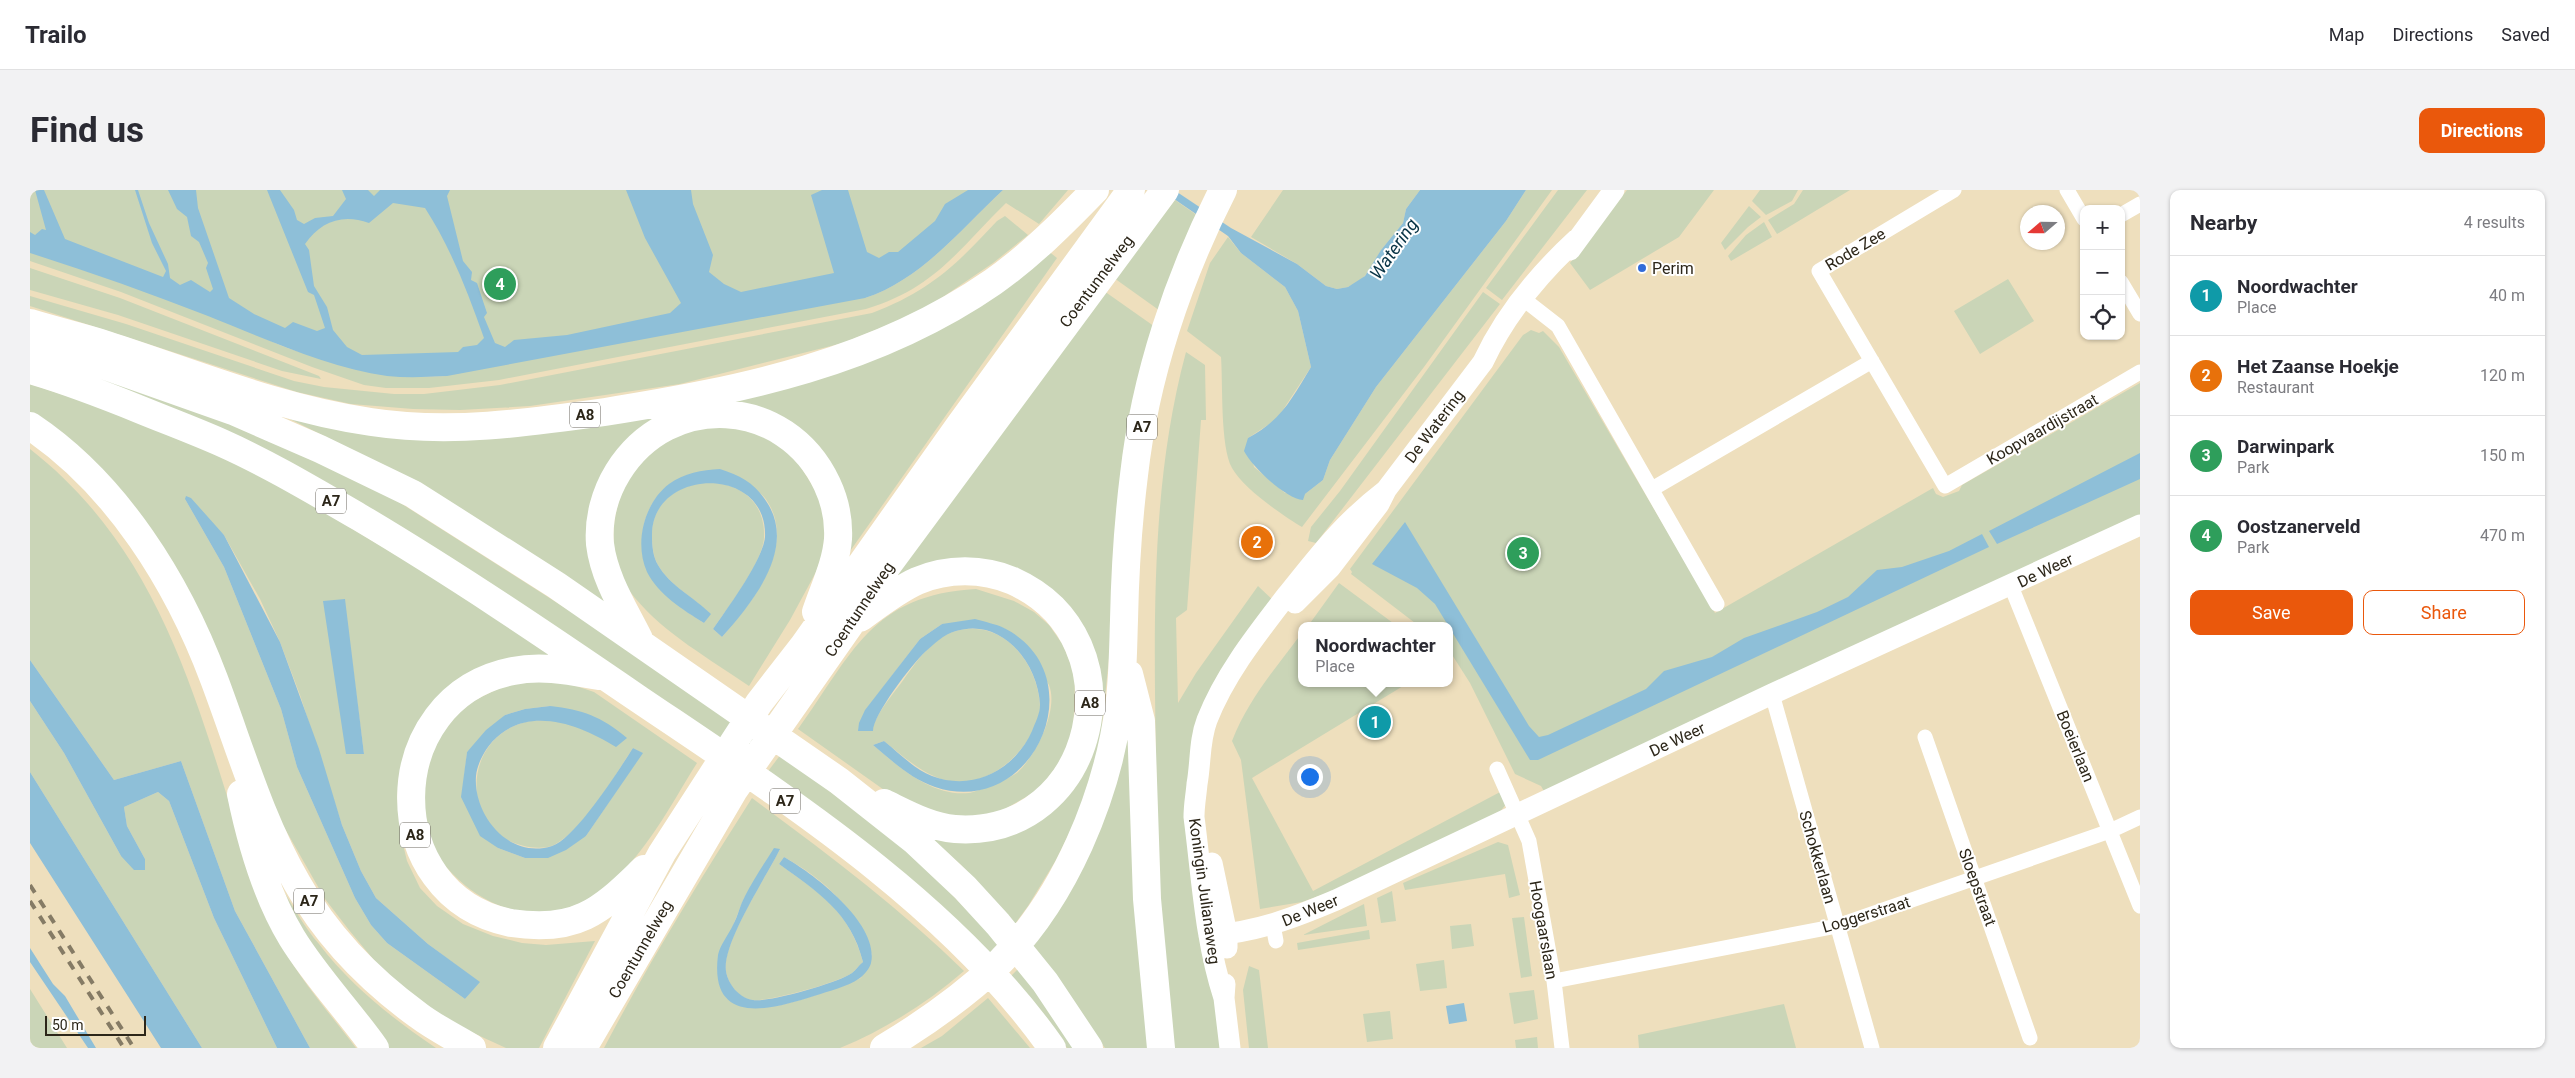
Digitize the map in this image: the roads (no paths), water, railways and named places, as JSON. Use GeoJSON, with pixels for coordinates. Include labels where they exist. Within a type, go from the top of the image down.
{"type":"FeatureCollection","features":[{"type":"Feature","properties":{"kind":"highway","name":"A8"},"geometry":{"type":"LineString","coordinates":[[30,323],[307,410],[372,423],[446,428],[530,423],[625,408],[780,378],[825,365],[882,344],[929,321],[993,282],[1060,226],[1095,190]]}},
{"type":"Feature","properties":{"kind":"highway","name":"Coentunnelweg"},"geometry":{"type":"LineString","coordinates":[[566,1047],[662,853],[782,721],[849,626],[885,569],[958,467],[1165,190]]}},
{"type":"Feature","properties":{"kind":"highway","name":"A7"},"geometry":{"type":"LineString","coordinates":[[884,1048],[927,1022],[961,996],[1002,960],[1040,912],[1068,868],[1092,817],[1108,765],[1120,706],[1126,571],[1134,475],[1147,403],[1164,336],[1180,288],[1221,193]]}},
{"type":"Feature","properties":{"kind":"highway","name":"Coentunnelweg"},"geometry":{"type":"LineString","coordinates":[[566,1047],[722,785],[759,703],[804,644],[1125,197]]}},
{"type":"Feature","properties":{"kind":"highway"},"geometry":{"type":"LineString","coordinates":[[30,343],[100,364],[233,411],[378,476],[444,514],[641,642],[839,781],[915,841],[964,888],[1045,982],[1089,1048]]}},
{"type":"Feature","properties":{"kind":"highway","name":"A7"},"geometry":{"type":"LineString","coordinates":[[30,370],[65,380],[224,444],[312,490],[422,554],[608,678],[767,788],[905,892],[969,951],[1015,1001],[1052,1048]]}},
{"type":"Feature","properties":{"kind":"highway"},"geometry":{"type":"LineString","coordinates":[[641,642],[614,589],[603,559],[600,530],[604,503],[620,468],[642,442],[676,422],[700,415],[719,414],[751,418],[786,435],[797,443],[815,462],[830,490],[838,520],[836,557],[804,644]]}},
{"type":"Feature","properties":{"kind":"highway","name":"A7"},"geometry":{"type":"LineString","coordinates":[[30,426],[80,468],[112,500],[142,539],[178,598],[201,646],[279,850],[298,885],[345,951],[381,986],[419,1016],[472,1048]]}},
{"type":"Feature","properties":{"kind":"highway","name":"A8"},"geometry":{"type":"LineString","coordinates":[[839,781],[934,825],[967,829],[998,825],[1032,808],[1060,784],[1080,752],[1090,714],[1090,687],[1085,662],[1065,624],[1046,602],[1034,593],[1022,585],[996,574],[957,572],[917,581],[849,626]]}},
{"type":"Feature","properties":{"kind":"highway","name":"A7"},"geometry":{"type":"LineString","coordinates":[[1123,647],[1141,721],[1147,899],[1161,1048]]}},
{"type":"Feature","properties":{"kind":"highway","name":"A8"},"geometry":{"type":"LineString","coordinates":[[608,678],[551,668],[526,669],[487,679],[463,692],[434,721],[417,755],[410,791],[415,834],[434,872],[456,896],[472,908],[494,918],[528,925],[555,925],[587,915],[623,890],[662,853]]}},
{"type":"Feature","properties":{"kind":"highway","name":"A7"},"geometry":{"type":"LineString","coordinates":[[221,699],[249,829],[281,917],[318,976],[375,1048]]}},
{"type":"Feature","properties":{"kind":"main road","name":"De Watering"},"geometry":{"type":"LineString","coordinates":[[1323,563],[1335,535],[1386,490],[1483,362],[1497,350],[1528,302],[1614,190]]}},
{"type":"Feature","properties":{"kind":"main road","name":"De Weer"},"geometry":{"type":"LineString","coordinates":[[1218,935],[1274,933],[1336,900],[1772,694],[2140,526]]}},
{"type":"Feature","properties":{"kind":"main road","name":"Koningin Julianaweg"},"geometry":{"type":"LineString","coordinates":[[1230,1048],[1218,935],[1197,784],[1199,750],[1207,720],[1230,674],[1259,631],[1323,563]]}},
{"type":"Feature","properties":{"kind":"street","name":"Rode Zee"},"geometry":{"type":"LineString","coordinates":[[1945,486],[1819,270],[1954,190]]}},
{"type":"Feature","properties":{"kind":"street"},"geometry":{"type":"LineString","coordinates":[[2066,190],[2080,213]]}},
{"type":"Feature","properties":{"kind":"street"},"geometry":{"type":"LineString","coordinates":[[2125,213],[2140,204]]}},
{"type":"Feature","properties":{"kind":"street"},"geometry":{"type":"LineString","coordinates":[[2125,289],[2140,314]]}},
{"type":"Feature","properties":{"kind":"street"},"geometry":{"type":"LineString","coordinates":[[1528,302],[1558,326],[1717,604]]}},
{"type":"Feature","properties":{"kind":"street"},"geometry":{"type":"LineString","coordinates":[[1652,489],[1872,361]]}},
{"type":"Feature","properties":{"kind":"street","name":"Koopvaardijstraat"},"geometry":{"type":"LineString","coordinates":[[1945,486],[2140,372]]}},
{"type":"Feature","properties":{"kind":"street","name":"Boeierlaan"},"geometry":{"type":"LineString","coordinates":[[2011,586],[2140,906]]}},
{"type":"Feature","properties":{"kind":"street","name":"Schokkerlaan"},"geometry":{"type":"LineString","coordinates":[[1772,694],[1872,1048]]}},
{"type":"Feature","properties":{"kind":"street","name":"Sloepstraat"},"geometry":{"type":"LineString","coordinates":[[1925,737],[2030,1038]]}},
{"type":"Feature","properties":{"kind":"street","name":"Hoogaarslaan"},"geometry":{"type":"LineString","coordinates":[[1497,768],[1529,841],[1554,981],[1562,1048]]}},
{"type":"Feature","properties":{"kind":"street","name":"Loggerstraat"},"geometry":{"type":"LineString","coordinates":[[1554,981],[1837,926],[2110,831],[2140,817]]}},
{"type":"Feature","properties":{"kind":"water"},"geometry":{"type":"Polygon","coordinates":[[[35,190],[44,190],[65,239],[163,277],[166,271],[152,243],[135,190],[138,190],[149,223],[168,264],[170,278],[180,285],[191,280],[210,292],[213,289],[206,268],[208,263],[199,242],[191,236],[187,217],[177,209],[168,190],[196,190],[198,208],[229,298],[254,314],[285,328],[293,322],[317,331],[325,328],[314,295],[308,292],[267,190],[280,190],[294,210],[297,220],[304,224],[315,218],[333,216],[346,199],[342,190],[368,190],[374,196],[380,190],[450,190],[447,196],[463,261],[472,272],[471,280],[477,283],[487,313],[484,317],[495,343],[505,347],[514,340],[567,335],[670,313],[681,303],[645,238],[626,190],[691,190],[693,204],[713,255],[709,272],[724,284],[741,292],[834,273],[811,195],[822,190],[848,190],[867,252],[879,258],[889,252],[898,252],[935,221],[945,204],[968,190],[1003,190],[956,237],[922,266],[885,290],[865,298],[447,376],[432,377],[387,376],[319,359],[273,343],[142,291],[30,253],[30,232],[35,235],[42,229],[46,230],[35,190]],[[393,203],[369,223],[359,220],[341,219],[325,225],[311,236],[305,244],[309,250],[314,286],[327,307],[333,330],[347,347],[362,355],[458,352],[463,347],[477,345],[484,338],[451,255],[425,208],[393,203]]]}},
{"type":"Feature","properties":{"kind":"water","name":"Watering"},"geometry":{"type":"Polygon","coordinates":[[[1161,190],[1174,190],[1231,228],[1297,264],[1326,286],[1337,289],[1348,287],[1365,276],[1381,250],[1403,223],[1406,209],[1420,190],[1526,190],[1506,221],[1376,387],[1330,460],[1323,480],[1305,494],[1303,500],[1288,494],[1270,481],[1254,465],[1244,451],[1248,438],[1270,424],[1278,416],[1292,398],[1311,367],[1298,311],[1285,287],[1241,253],[1228,236],[1161,190]]]}},
{"type":"Feature","properties":{"kind":"water"},"geometry":{"type":"Polygon","coordinates":[[[2140,453],[2140,479],[1997,544],[1989,531],[2140,453]]]}},
{"type":"Feature","properties":{"kind":"water"},"geometry":{"type":"Polygon","coordinates":[[[720,469],[748,482],[759,491],[768,504],[775,522],[777,539],[774,557],[767,575],[746,608],[722,637],[713,629],[751,571],[763,547],[765,537],[761,513],[748,496],[730,486],[709,483],[688,487],[670,497],[657,513],[652,536],[656,562],[669,579],[711,614],[704,623],[664,594],[652,580],[643,561],[641,549],[644,524],[653,502],[660,492],[675,480],[687,475],[700,471],[720,469]]]}},
{"type":"Feature","properties":{"kind":"water"},"geometry":{"type":"Polygon","coordinates":[[[186,496],[191,498],[224,535],[280,642],[319,749],[342,825],[361,871],[376,898],[428,944],[480,982],[465,999],[387,943],[371,925],[355,898],[297,767],[281,709],[224,567],[185,499],[186,496]]]}},
{"type":"Feature","properties":{"kind":"water"},"geometry":{"type":"Polygon","coordinates":[[[1405,522],[1529,726],[1539,737],[1548,735],[1646,689],[1664,671],[1712,657],[1744,638],[1817,612],[1848,597],[1877,570],[1902,567],[1949,551],[1982,534],[1989,547],[1538,760],[1530,760],[1453,634],[1453,622],[1446,622],[1435,604],[1417,588],[1372,564],[1405,522]]]}},
{"type":"Feature","properties":{"kind":"water"},"geometry":{"type":"Polygon","coordinates":[[[345,599],[364,754],[346,754],[323,601],[345,599]]]}},
{"type":"Feature","properties":{"kind":"water"},"geometry":{"type":"Polygon","coordinates":[[[975,619],[1004,628],[1032,650],[1046,677],[1049,708],[1042,738],[1025,764],[1001,783],[970,792],[926,784],[873,745],[884,741],[919,769],[932,776],[948,780],[978,779],[1004,766],[1025,744],[1037,718],[1040,705],[1038,689],[1025,659],[1002,637],[988,631],[973,628],[956,631],[939,640],[925,652],[903,678],[879,714],[873,731],[858,731],[859,723],[865,710],[920,639],[942,624],[975,619]]]}},
{"type":"Feature","properties":{"kind":"water"},"geometry":{"type":"Polygon","coordinates":[[[30,660],[114,780],[181,761],[235,911],[310,1048],[277,1048],[214,918],[169,801],[158,792],[124,807],[127,826],[145,859],[145,870],[134,870],[121,856],[64,753],[30,701],[30,660]]]}},
{"type":"Feature","properties":{"kind":"water"},"geometry":{"type":"Polygon","coordinates":[[[550,706],[591,715],[609,724],[627,738],[616,747],[570,725],[537,721],[521,724],[506,730],[492,742],[484,753],[478,767],[476,776],[477,791],[487,819],[508,840],[536,849],[552,846],[562,840],[573,831],[596,803],[633,748],[643,753],[586,836],[566,850],[548,858],[525,858],[498,848],[480,836],[461,797],[467,752],[486,730],[505,715],[525,709],[550,706]]]}},
{"type":"Feature","properties":{"kind":"water"},"geometry":{"type":"Polygon","coordinates":[[[30,772],[202,1048],[161,1048],[30,843],[30,772]]]}},
{"type":"Feature","properties":{"kind":"water"},"geometry":{"type":"Polygon","coordinates":[[[774,848],[780,849],[738,927],[731,944],[726,971],[735,990],[748,999],[761,1000],[773,998],[804,991],[845,977],[863,962],[858,945],[841,917],[820,894],[779,864],[784,857],[827,887],[842,901],[865,932],[871,948],[871,963],[867,971],[860,978],[838,989],[779,1006],[746,1008],[733,1003],[723,994],[718,978],[718,955],[735,922],[748,890],[774,848]]]}},
{"type":"Feature","properties":{"kind":"water"},"geometry":{"type":"Polygon","coordinates":[[[30,948],[53,984],[65,996],[96,1048],[88,1048],[30,962],[30,948]]]}},
{"type":"Feature","properties":{"kind":"water"},"geometry":{"type":"Polygon","coordinates":[[[1464,1003],[1467,1021],[1449,1024],[1446,1006],[1464,1003]]]}},
{"type":"Feature","properties":{"kind":"railway"},"geometry":{"type":"LineString","coordinates":[[30,885],[134,1048]]}},
{"type":"Feature","properties":{"kind":"railway"},"geometry":{"type":"LineString","coordinates":[[30,901],[124,1048]]}},
{"type":"Feature","properties":{"kind":"place","name":"Perim"},"geometry":{"type":"Point","coordinates":[1642,268]}},
{"type":"Feature","properties":{"kind":"place","name":"Oostzanerveld"},"geometry":{"type":"Point","coordinates":[500,284]}},
{"type":"Feature","properties":{"kind":"place","name":"Het Zaanse Hoekje"},"geometry":{"type":"Point","coordinates":[1257,542]}},
{"type":"Feature","properties":{"kind":"place","name":"Darwinpark"},"geometry":{"type":"Point","coordinates":[1523,553]}},
{"type":"Feature","properties":{"kind":"place","name":"Noordwachter"},"geometry":{"type":"Point","coordinates":[1375,722]}}]}
